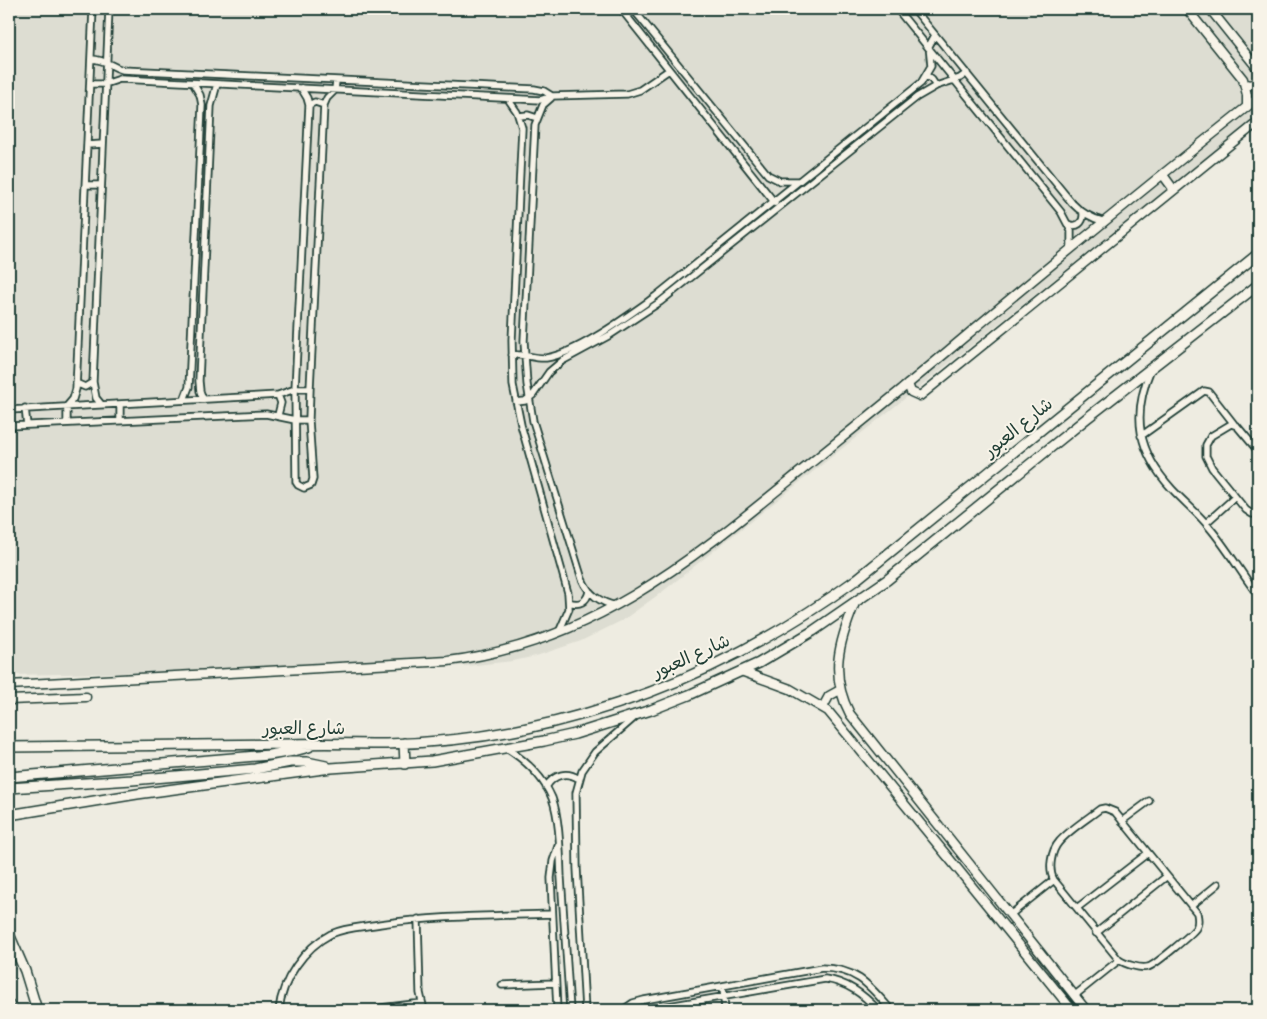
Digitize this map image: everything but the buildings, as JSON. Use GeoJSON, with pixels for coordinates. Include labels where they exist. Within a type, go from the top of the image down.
{"type":"FeatureCollection","features":[{"type":"Feature","properties":{"kind":"main road","name":"شارع العبور"},"geometry":{"type":"LineString","coordinates":[[9,747],[404,743],[472,738],[523,729],[597,710],[646,694],[705,670],[772,635],[857,579],[1258,254]]}},
{"type":"Feature","properties":{"kind":"main road","name":"شارع العبور"},"geometry":{"type":"LineString","coordinates":[[9,815],[137,794],[331,768],[405,764],[506,748],[575,734],[637,715],[689,695],[741,671],[786,647],[855,604],[1087,418],[1258,285]]}},
{"type":"Feature","properties":{"kind":"main road"},"geometry":{"type":"LineString","coordinates":[[9,776],[277,754],[294,751],[317,743]]}},
{"type":"Feature","properties":{"kind":"main road"},"geometry":{"type":"LineString","coordinates":[[404,743],[405,764]]}},
{"type":"Feature","properties":{"kind":"main road"},"geometry":{"type":"LineString","coordinates":[[10,788],[132,780],[254,768],[290,762],[307,762],[331,768]]}},
{"type":"Feature","properties":{"kind":"main road"},"geometry":{"type":"LineString","coordinates":[[9,934],[25,971],[37,1010]]}},
{"type":"Feature","properties":{"kind":"main road"},"geometry":{"type":"LineString","coordinates":[[9,1004],[11,1010]]}},
{"type":"Feature","properties":{"kind":"street"},"geometry":{"type":"LineString","coordinates":[[67,422],[67,406],[73,399],[76,383],[93,9]]}},
{"type":"Feature","properties":{"kind":"street"},"geometry":{"type":"LineString","coordinates":[[102,404],[96,398],[93,382],[109,9]]}},
{"type":"Feature","properties":{"kind":"street"},"geometry":{"type":"LineString","coordinates":[[621,9],[778,207]]}},
{"type":"Feature","properties":{"kind":"street"},"geometry":{"type":"LineString","coordinates":[[633,9],[768,175],[780,181],[799,181]]}},
{"type":"Feature","properties":{"kind":"street"},"geometry":{"type":"LineString","coordinates":[[897,9],[1061,212],[1068,224],[1072,238],[1071,248]]}},
{"type":"Feature","properties":{"kind":"street"},"geometry":{"type":"LineString","coordinates":[[914,9],[1072,203],[1083,213],[1104,222]]}},
{"type":"Feature","properties":{"kind":"street"},"geometry":{"type":"LineString","coordinates":[[1187,9],[1245,84],[1247,106]]}},
{"type":"Feature","properties":{"kind":"street"},"geometry":{"type":"LineString","coordinates":[[1210,9],[1258,69]]}},
{"type":"Feature","properties":{"kind":"street"},"geometry":{"type":"LineString","coordinates":[[641,34],[649,28]]}},
{"type":"Feature","properties":{"kind":"street"},"geometry":{"type":"LineString","coordinates":[[512,355],[538,358],[551,356],[580,345],[620,321],[656,296],[907,96],[926,76],[932,66],[930,41],[935,35]]}},
{"type":"Feature","properties":{"kind":"street"},"geometry":{"type":"LineString","coordinates":[[91,59],[106,60],[122,70],[534,89],[544,91],[552,96]]}},
{"type":"Feature","properties":{"kind":"street"},"geometry":{"type":"LineString","coordinates":[[120,79],[119,74],[122,70]]}},
{"type":"Feature","properties":{"kind":"street"},"geometry":{"type":"LineString","coordinates":[[90,84],[105,84],[120,79],[540,100],[552,96],[627,94],[640,90],[669,70]]}},
{"type":"Feature","properties":{"kind":"street"},"geometry":{"type":"LineString","coordinates":[[516,402],[529,399],[554,367],[567,358],[636,319],[912,102],[936,86],[956,80],[967,73]]}},
{"type":"Feature","properties":{"kind":"street"},"geometry":{"type":"LineString","coordinates":[[926,76],[936,86]]}},
{"type":"Feature","properties":{"kind":"street"},"geometry":{"type":"LineString","coordinates":[[301,88],[309,105],[295,420],[296,482],[304,488],[311,485],[313,479],[309,420],[324,105],[327,98],[335,90],[336,81]]}},
{"type":"Feature","properties":{"kind":"street"},"geometry":{"type":"LineString","coordinates":[[1245,84],[1251,85],[1258,81]]}},
{"type":"Feature","properties":{"kind":"street"},"geometry":{"type":"LineString","coordinates":[[184,400],[189,387],[202,105],[201,98],[193,83]]}},
{"type":"Feature","properties":{"kind":"street"},"geometry":{"type":"LineString","coordinates":[[203,399],[199,386],[212,98],[218,84]]}},
{"type":"Feature","properties":{"kind":"street"},"geometry":{"type":"LineString","coordinates":[[552,96],[543,104],[535,125],[525,295],[524,356],[529,399],[533,421],[582,579],[589,591],[602,602],[617,606]]}},
{"type":"Feature","properties":{"kind":"street"},"geometry":{"type":"LineString","coordinates":[[907,96],[912,102]]}},
{"type":"Feature","properties":{"kind":"street"},"geometry":{"type":"LineString","coordinates":[[201,98],[212,98]]}},
{"type":"Feature","properties":{"kind":"street"},"geometry":{"type":"LineString","coordinates":[[9,685],[448,661],[505,651],[558,632],[617,606],[648,588],[682,564],[762,503],[928,368],[1071,248],[1258,98]]}},
{"type":"Feature","properties":{"kind":"street"},"geometry":{"type":"LineString","coordinates":[[508,99],[519,116],[522,128],[512,355],[516,402],[569,602],[567,616],[558,632]]}},
{"type":"Feature","properties":{"kind":"street"},"geometry":{"type":"LineString","coordinates":[[309,105],[315,102],[324,105]]}},
{"type":"Feature","properties":{"kind":"street"},"geometry":{"type":"LineString","coordinates":[[519,116],[528,115],[537,118]]}},
{"type":"Feature","properties":{"kind":"street"},"geometry":{"type":"LineString","coordinates":[[908,384],[912,392],[920,396],[1258,122]]}},
{"type":"Feature","properties":{"kind":"street"},"geometry":{"type":"LineString","coordinates":[[87,144],[103,144]]}},
{"type":"Feature","properties":{"kind":"street"},"geometry":{"type":"LineString","coordinates":[[1163,175],[1174,190]]}},
{"type":"Feature","properties":{"kind":"street"},"geometry":{"type":"LineString","coordinates":[[86,185],[101,185]]}},
{"type":"Feature","properties":{"kind":"street"},"geometry":{"type":"LineString","coordinates":[[520,198],[532,199]]}},
{"type":"Feature","properties":{"kind":"street"},"geometry":{"type":"LineString","coordinates":[[1068,224],[1075,226],[1080,224],[1083,219],[1083,213]]}},
{"type":"Feature","properties":{"kind":"street"},"geometry":{"type":"LineString","coordinates":[[517,245],[528,246]]}},
{"type":"Feature","properties":{"kind":"street"},"geometry":{"type":"LineString","coordinates":[[195,265],[204,266]]}},
{"type":"Feature","properties":{"kind":"street"},"geometry":{"type":"LineString","coordinates":[[690,269],[695,274]]}},
{"type":"Feature","properties":{"kind":"street"},"geometry":{"type":"LineString","coordinates":[[514,295],[525,295]]}},
{"type":"Feature","properties":{"kind":"street"},"geometry":{"type":"LineString","coordinates":[[551,356],[554,367]]}},
{"type":"Feature","properties":{"kind":"street"},"geometry":{"type":"LineString","coordinates":[[1153,367],[1142,399],[1140,416],[1141,436],[1144,447],[1154,467],[1172,489],[1206,523],[1258,596]]}},
{"type":"Feature","properties":{"kind":"street"},"geometry":{"type":"LineString","coordinates":[[928,368],[933,375],[935,383]]}},
{"type":"Feature","properties":{"kind":"street"},"geometry":{"type":"LineString","coordinates":[[76,383],[85,387],[93,382]]}},
{"type":"Feature","properties":{"kind":"street"},"geometry":{"type":"LineString","coordinates":[[189,387],[199,386]]}},
{"type":"Feature","properties":{"kind":"street"},"geometry":{"type":"LineString","coordinates":[[9,410],[278,395],[296,389],[310,389]]}},
{"type":"Feature","properties":{"kind":"street"},"geometry":{"type":"LineString","coordinates":[[1141,436],[1204,391],[1210,392],[1234,424],[1240,428],[1258,451]]}},
{"type":"Feature","properties":{"kind":"street"},"geometry":{"type":"LineString","coordinates":[[278,395],[281,407],[278,415]]}},
{"type":"Feature","properties":{"kind":"street"},"geometry":{"type":"LineString","coordinates":[[120,404],[120,420]]}},
{"type":"Feature","properties":{"kind":"street"},"geometry":{"type":"LineString","coordinates":[[25,408],[26,425]]}},
{"type":"Feature","properties":{"kind":"street"},"geometry":{"type":"LineString","coordinates":[[9,426],[266,414],[295,420],[309,420]]}},
{"type":"Feature","properties":{"kind":"street"},"geometry":{"type":"LineString","coordinates":[[1234,424],[1227,425],[1211,436],[1205,450],[1206,456],[1212,468],[1249,513],[1258,514]]}},
{"type":"Feature","properties":{"kind":"street"},"geometry":{"type":"LineString","coordinates":[[1206,523],[1236,497]]}},
{"type":"Feature","properties":{"kind":"street"},"geometry":{"type":"LineString","coordinates":[[569,602],[581,603],[587,597],[589,591]]}},
{"type":"Feature","properties":{"kind":"street"},"geometry":{"type":"LineString","coordinates":[[855,604],[839,650],[838,674],[840,690],[847,708],[859,726],[1086,1010]]}},
{"type":"Feature","properties":{"kind":"street"},"geometry":{"type":"LineString","coordinates":[[741,671],[781,685],[823,707],[836,719],[1072,1010]]}},
{"type":"Feature","properties":{"kind":"street"},"geometry":{"type":"LineString","coordinates":[[39,683],[36,691],[40,699]]}},
{"type":"Feature","properties":{"kind":"street"},"geometry":{"type":"LineString","coordinates":[[823,707],[829,696],[840,690]]}},
{"type":"Feature","properties":{"kind":"street"},"geometry":{"type":"LineString","coordinates":[[9,700],[86,697]]}},
{"type":"Feature","properties":{"kind":"street"},"geometry":{"type":"LineString","coordinates":[[585,1010],[575,805],[579,779],[595,752],[637,715]]}},
{"type":"Feature","properties":{"kind":"street"},"geometry":{"type":"LineString","coordinates":[[506,748],[530,766],[546,786],[554,806],[559,844],[570,1010]]}},
{"type":"Feature","properties":{"kind":"street"},"geometry":{"type":"LineString","coordinates":[[546,786],[551,780],[561,775],[572,775],[579,779]]}},
{"type":"Feature","properties":{"kind":"street"},"geometry":{"type":"LineString","coordinates":[[1122,821],[1149,801]]}},
{"type":"Feature","properties":{"kind":"street"},"geometry":{"type":"LineString","coordinates":[[1100,809],[1111,809],[1148,852],[1197,913],[1198,918],[1196,929],[1153,965],[1144,967],[1122,963],[1118,960],[1054,880],[1050,865],[1056,845],[1061,839],[1100,809]]}},
{"type":"Feature","properties":{"kind":"street"},"geometry":{"type":"LineString","coordinates":[[557,1010],[551,914],[551,872],[559,844]]}},
{"type":"Feature","properties":{"kind":"street"},"geometry":{"type":"LineString","coordinates":[[1077,908],[1148,852]]}},
{"type":"Feature","properties":{"kind":"street"},"geometry":{"type":"LineString","coordinates":[[1096,933],[1166,876]]}},
{"type":"Feature","properties":{"kind":"street"},"geometry":{"type":"LineString","coordinates":[[1010,915],[1054,880]]}},
{"type":"Feature","properties":{"kind":"street"},"geometry":{"type":"LineString","coordinates":[[1191,906],[1218,884]]}},
{"type":"Feature","properties":{"kind":"street"},"geometry":{"type":"LineString","coordinates":[[279,1010],[283,992],[293,971],[302,959],[324,939],[346,929],[418,919],[551,914]]}},
{"type":"Feature","properties":{"kind":"street"},"geometry":{"type":"LineString","coordinates":[[418,919],[420,988],[424,1010]]}},
{"type":"Feature","properties":{"kind":"street"},"geometry":{"type":"LineString","coordinates":[[1074,996],[1118,960]]}},
{"type":"Feature","properties":{"kind":"street"},"geometry":{"type":"LineString","coordinates":[[623,1010],[633,1003],[644,1000],[811,969],[838,969],[854,974],[868,984],[891,1010]]}},
{"type":"Feature","properties":{"kind":"street"},"geometry":{"type":"LineString","coordinates":[[645,1010],[825,979],[852,988],[865,996],[878,1010]]}},
{"type":"Feature","properties":{"kind":"street"},"geometry":{"type":"LineString","coordinates":[[502,985],[555,982]]}},
{"type":"Feature","properties":{"kind":"street"},"geometry":{"type":"LineString","coordinates":[[723,986],[725,1010]]}},
{"type":"Feature","properties":{"kind":"street"},"geometry":{"type":"LineString","coordinates":[[380,1008],[422,1003]]}},
{"type":"Feature","properties":{"kind":"shaded area"},"geometry":{"type":"Polygon","coordinates":[[[9,9],[1258,9],[1258,117],[662,592],[623,620],[581,641],[536,656],[513,661],[466,666],[9,675],[9,9]]]}}]}
